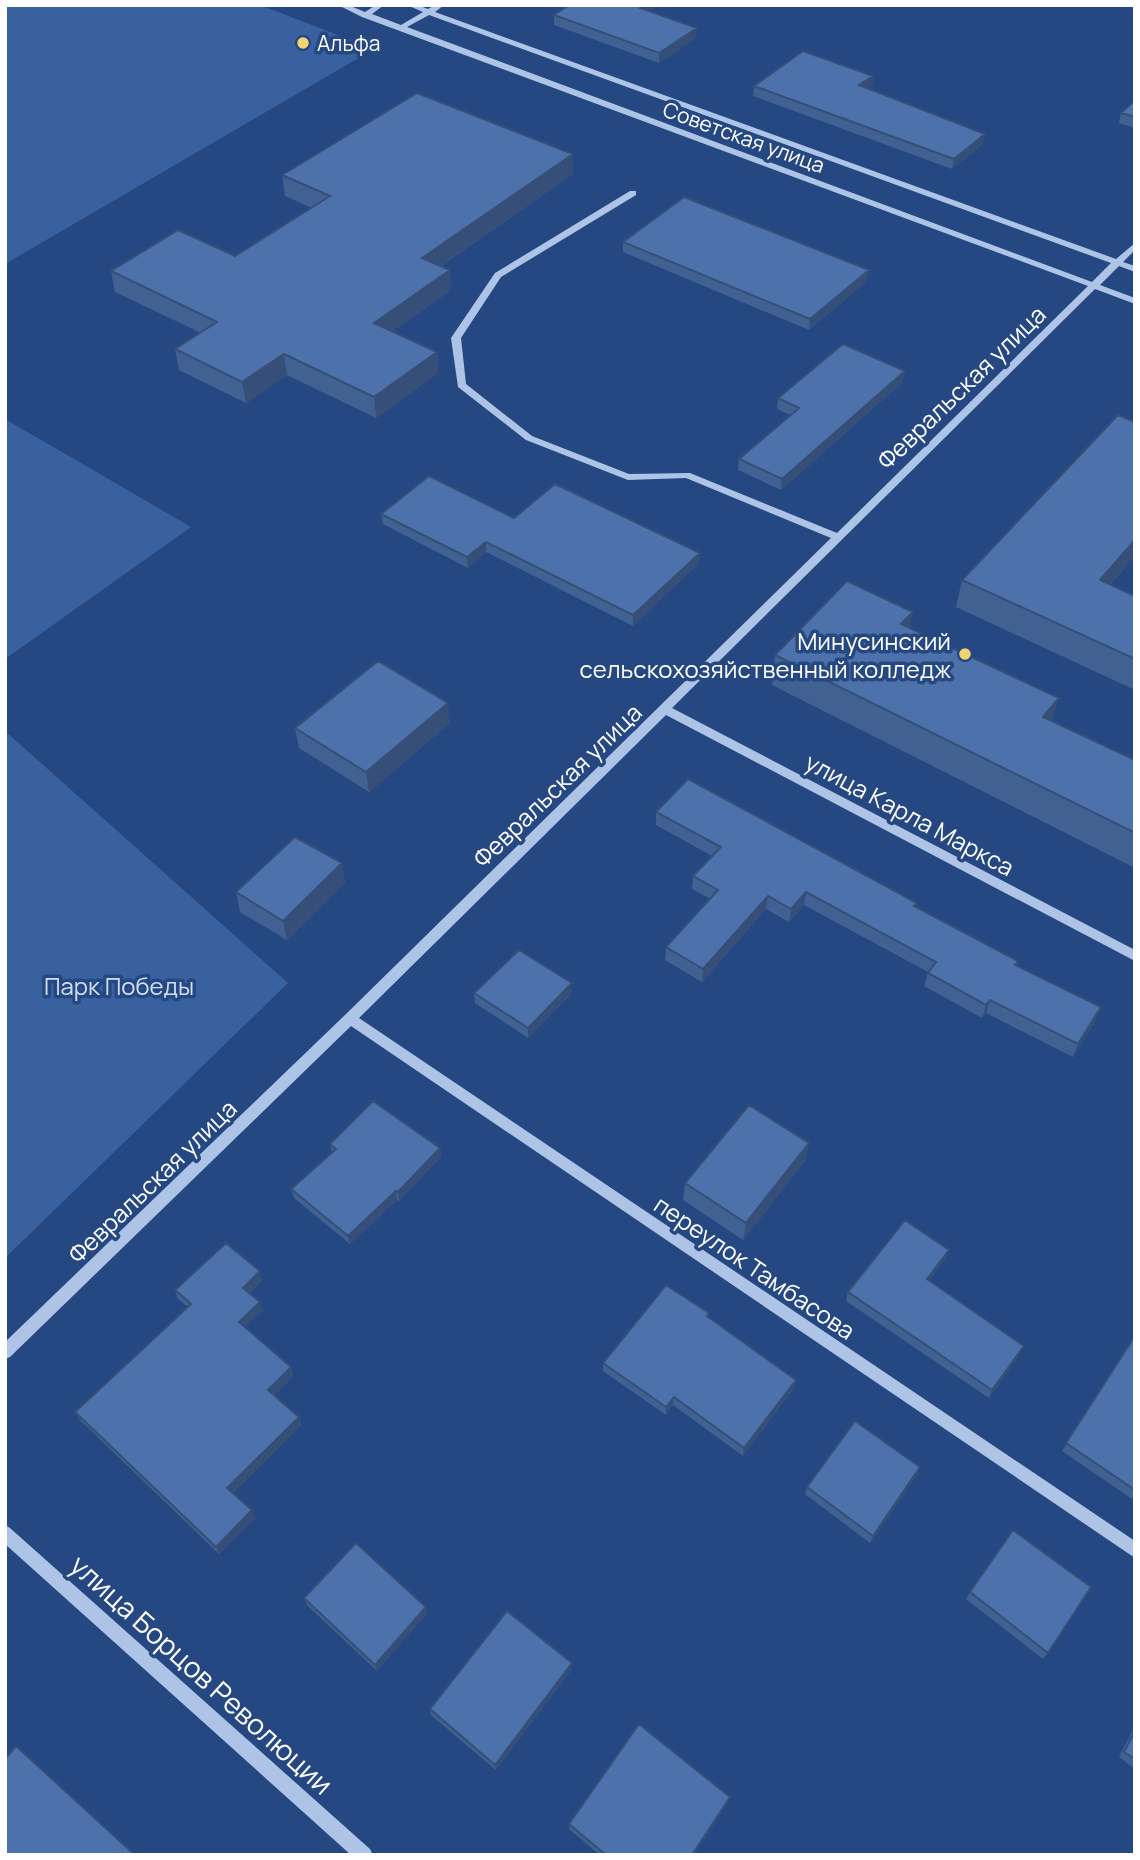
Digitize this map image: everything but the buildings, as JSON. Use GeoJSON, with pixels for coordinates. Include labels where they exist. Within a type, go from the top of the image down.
{"type":"FeatureCollection","features":[{"type":"Feature","properties":{"kind":"street","name":"Советская улица"},"geometry":{"type":"LineString","coordinates":[[341,5],[1135,302]]}},
{"type":"Feature","properties":{"kind":"street"},"geometry":{"type":"LineString","coordinates":[[365,15],[381,5]]}},
{"type":"Feature","properties":{"kind":"street","name":"Советская улица"},"geometry":{"type":"LineString","coordinates":[[410,5],[1135,268]]}},
{"type":"Feature","properties":{"kind":"street"},"geometry":{"type":"LineString","coordinates":[[400,29],[441,5]]}},
{"type":"Feature","properties":{"kind":"street","name":"Февральская улица"},"geometry":{"type":"LineString","coordinates":[[5,1352],[350,1019],[531,838],[666,710],[837,537],[1135,245]]}},
{"type":"Feature","properties":{"kind":"street","name":"улица Карла Маркса"},"geometry":{"type":"LineString","coordinates":[[666,710],[1135,956]]}},
{"type":"Feature","properties":{"kind":"street","name":"переулок Тамбасова"},"geometry":{"type":"LineString","coordinates":[[350,1019],[1135,1550]]}},
{"type":"Feature","properties":{"kind":"street","name":"улица Борцов Революции"},"geometry":{"type":"LineString","coordinates":[[5,1533],[364,1855]]}},
{"type":"Feature","properties":{"kind":"lane"},"geometry":{"type":"LineString","coordinates":[[633,193],[498,275],[456,338],[461,385],[529,438],[628,477],[687,475],[837,537]]}},
{"type":"Feature","properties":{"kind":"green space"},"geometry":{"type":"Polygon","coordinates":[[[5,5],[260,5],[374,49],[5,264],[5,5]]]}},
{"type":"Feature","properties":{"kind":"green space"},"geometry":{"type":"Polygon","coordinates":[[[5,419],[191,527],[5,659],[5,419]]]}},
{"type":"Feature","properties":{"kind":"green space","name":"Парк Победы"},"geometry":{"type":"Polygon","coordinates":[[[5,731],[288,983],[5,1258],[5,731]]]}},
{"type":"Feature","properties":{"kind":"place","name":"Альфа"},"geometry":{"type":"Point","coordinates":[303,43]}},
{"type":"Feature","properties":{"kind":"place","name":"Минусинский сельскохозяйственный колледж"},"geometry":{"type":"Point","coordinates":[965,654]}}]}
